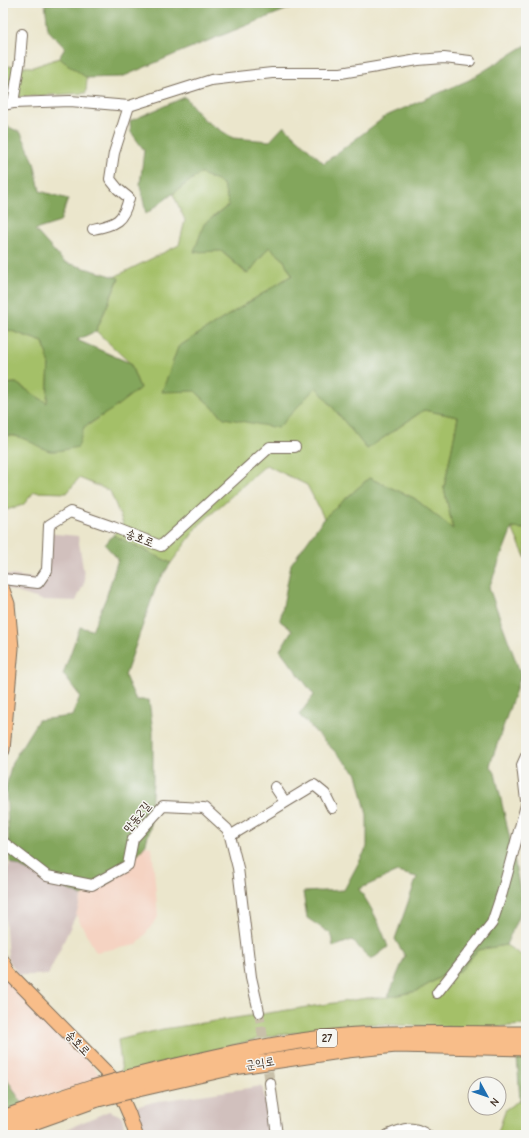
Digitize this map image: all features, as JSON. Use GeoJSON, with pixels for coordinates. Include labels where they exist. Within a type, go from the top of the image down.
{"type":"FeatureCollection","features":[{"type":"Feature","properties":{"kind":"highway","name":"군익로"},"geometry":{"type":"LineString","coordinates":[[3,1118],[28,1109],[134,1083],[225,1055],[288,1043],[342,1036],[394,1033],[526,1034]]}},
{"type":"Feature","properties":{"kind":"highway","name":"군익로"},"geometry":{"type":"LineString","coordinates":[[134,1083],[347,1050],[396,1045],[526,1048]]}},
{"type":"Feature","properties":{"kind":"highway","name":"군익로"},"geometry":{"type":"LineString","coordinates":[[3,1133],[95,1093]]}},
{"type":"Feature","properties":{"kind":"main road"},"geometry":{"type":"LineString","coordinates":[[3,590],[8,604],[12,648],[3,750]]}},
{"type":"Feature","properties":{"kind":"main road","name":"송호로"},"geometry":{"type":"LineString","coordinates":[[3,962],[9,973],[114,1080],[129,1114],[136,1135]]}},
{"type":"Feature","properties":{"kind":"street"},"geometry":{"type":"LineString","coordinates":[[22,34],[20,60],[8,104],[70,101],[130,106],[211,80],[272,73],[341,72],[418,60],[444,58],[470,61]]}},
{"type":"Feature","properties":{"kind":"street"},"geometry":{"type":"LineString","coordinates":[[93,229],[110,225],[121,218],[126,211],[129,198],[118,189],[110,179],[114,153],[130,106]]}},
{"type":"Feature","properties":{"kind":"street","name":"송호로"},"geometry":{"type":"LineString","coordinates":[[3,579],[38,583],[47,570],[49,525],[70,512],[161,546],[270,447],[295,447]]}},
{"type":"Feature","properties":{"kind":"street"},"geometry":{"type":"LineString","coordinates":[[526,756],[522,765],[526,801]]}},
{"type":"Feature","properties":{"kind":"street"},"geometry":{"type":"LineString","coordinates":[[230,836],[314,785],[325,794],[332,808]]}},
{"type":"Feature","properties":{"kind":"street"},"geometry":{"type":"LineString","coordinates":[[275,787],[285,802]]}},
{"type":"Feature","properties":{"kind":"street"},"geometry":{"type":"LineString","coordinates":[[438,993],[492,923],[502,893],[526,805]]}},
{"type":"Feature","properties":{"kind":"street","name":"만동2길"},"geometry":{"type":"LineString","coordinates":[[3,842],[47,876],[92,885],[128,865],[133,839],[163,806],[204,808],[227,829],[230,836],[238,868],[251,977],[259,1012]]}},
{"type":"Feature","properties":{"kind":"street"},"geometry":{"type":"LineString","coordinates":[[270,1083],[276,1135]]}},
{"type":"Feature","properties":{"kind":"street"},"geometry":{"type":"LineString","coordinates":[[388,1135],[403,1128],[419,1130],[427,1135]]}},
{"type":"Feature","properties":{"kind":"shaded area"},"geometry":{"type":"Polygon","coordinates":[[[45,533],[78,536],[85,581],[76,601],[42,600],[7,589],[3,579],[3,574],[46,580],[45,533]]]}},
{"type":"Feature","properties":{"kind":"shaded area"},"geometry":{"type":"Polygon","coordinates":[[[145,846],[152,847],[158,917],[137,945],[96,952],[76,915],[82,896],[114,880],[145,846]]]}},
{"type":"Feature","properties":{"kind":"shaded area"},"geometry":{"type":"Polygon","coordinates":[[[10,862],[82,896],[76,915],[48,975],[19,975],[8,960],[3,885],[10,862]]]}},
{"type":"Feature","properties":{"kind":"shaded area"},"geometry":{"type":"Polygon","coordinates":[[[3,968],[97,1071],[102,1081],[23,1103],[20,1100],[3,1072],[3,968]]]}},
{"type":"Feature","properties":{"kind":"shaded area"},"geometry":{"type":"Polygon","coordinates":[[[262,1086],[274,1135],[136,1135],[132,1108],[153,1102],[262,1086]]]}},
{"type":"Feature","properties":{"kind":"shaded area"},"geometry":{"type":"Polygon","coordinates":[[[109,1111],[122,1116],[126,1135],[53,1135],[109,1111]]]}},
{"type":"Feature","properties":{"kind":"green space"},"geometry":{"type":"Polygon","coordinates":[[[45,3],[303,3],[122,77],[87,78],[59,58],[65,48],[48,30],[45,3]]]}},
{"type":"Feature","properties":{"kind":"green space"},"geometry":{"type":"Polygon","coordinates":[[[526,45],[526,529],[512,528],[489,588],[521,675],[490,765],[495,773],[523,906],[506,945],[478,950],[460,971],[444,975],[417,991],[388,997],[405,956],[395,939],[417,877],[397,872],[359,889],[376,917],[388,947],[371,960],[352,940],[333,947],[331,934],[307,918],[303,892],[344,890],[367,847],[367,815],[357,774],[299,715],[314,695],[280,650],[292,630],[280,621],[291,564],[324,518],[369,478],[414,498],[453,529],[444,488],[458,417],[424,410],[367,449],[316,387],[278,428],[224,418],[195,391],[162,392],[178,347],[292,275],[283,259],[269,247],[248,274],[221,251],[194,252],[204,224],[229,205],[223,184],[200,173],[146,214],[140,185],[144,150],[131,132],[130,121],[185,97],[204,120],[233,138],[270,141],[284,126],[324,163],[386,116],[469,80],[526,45]]]}},
{"type":"Feature","properties":{"kind":"green space"},"geometry":{"type":"Polygon","coordinates":[[[59,58],[87,78],[86,93],[3,98],[3,66],[33,67],[59,58]]]}},
{"type":"Feature","properties":{"kind":"green space"},"geometry":{"type":"Polygon","coordinates":[[[3,124],[21,133],[34,162],[40,191],[68,199],[60,222],[35,230],[64,262],[119,278],[96,331],[77,340],[130,363],[140,388],[113,409],[84,427],[78,447],[50,451],[16,436],[3,436],[3,384],[16,383],[47,403],[49,362],[43,342],[3,328],[3,124]]]}},
{"type":"Feature","properties":{"kind":"green space"},"geometry":{"type":"Polygon","coordinates":[[[200,173],[223,184],[229,205],[204,224],[221,251],[247,274],[269,247],[283,259],[292,275],[178,347],[195,391],[224,418],[316,386],[367,449],[424,410],[458,417],[444,488],[453,529],[414,498],[369,478],[324,518],[307,485],[266,465],[199,525],[171,563],[113,535],[123,523],[110,491],[79,478],[67,493],[34,492],[23,505],[3,511],[3,436],[15,436],[51,451],[140,388],[130,363],[96,331],[119,279],[114,277],[179,245],[185,220],[173,194],[200,173]]]}},
{"type":"Feature","properties":{"kind":"green space"},"geometry":{"type":"Polygon","coordinates":[[[3,328],[43,342],[49,362],[47,403],[16,383],[3,384],[3,328]]]}},
{"type":"Feature","properties":{"kind":"green space"},"geometry":{"type":"Polygon","coordinates":[[[512,528],[526,529],[526,559],[512,528]]]}},
{"type":"Feature","properties":{"kind":"green space"},"geometry":{"type":"Polygon","coordinates":[[[113,535],[171,563],[157,584],[125,676],[136,700],[149,700],[153,732],[153,780],[150,829],[145,846],[114,880],[82,896],[10,862],[6,788],[12,762],[38,720],[72,716],[80,696],[63,674],[80,627],[92,630],[106,598],[118,559],[105,545],[113,535]]]}},
{"type":"Feature","properties":{"kind":"green space"},"geometry":{"type":"Polygon","coordinates":[[[506,945],[526,958],[526,1025],[475,1028],[368,1024],[270,1036],[122,1073],[118,1040],[163,1029],[367,998],[388,997],[417,991],[444,975],[460,971],[478,949],[506,945]]]}},
{"type":"Feature","properties":{"kind":"green space"},"geometry":{"type":"Polygon","coordinates":[[[517,1057],[526,1057],[526,1108],[520,1100],[517,1057]]]}},
{"type":"Feature","properties":{"kind":"green space"},"geometry":{"type":"Polygon","coordinates":[[[3,1072],[20,1100],[26,1106],[3,1116],[3,1072]]]}},
{"type":"Feature","properties":{"kind":"green space"},"geometry":{"type":"Polygon","coordinates":[[[520,1100],[526,1108],[526,1135],[497,1135],[504,1116],[507,1116],[507,1108],[520,1100]]]}},
{"type":"Feature","properties":{"kind":"tunnel"},"geometry":{"type":"LineString","coordinates":[[259,1012],[270,1083]]}}]}
